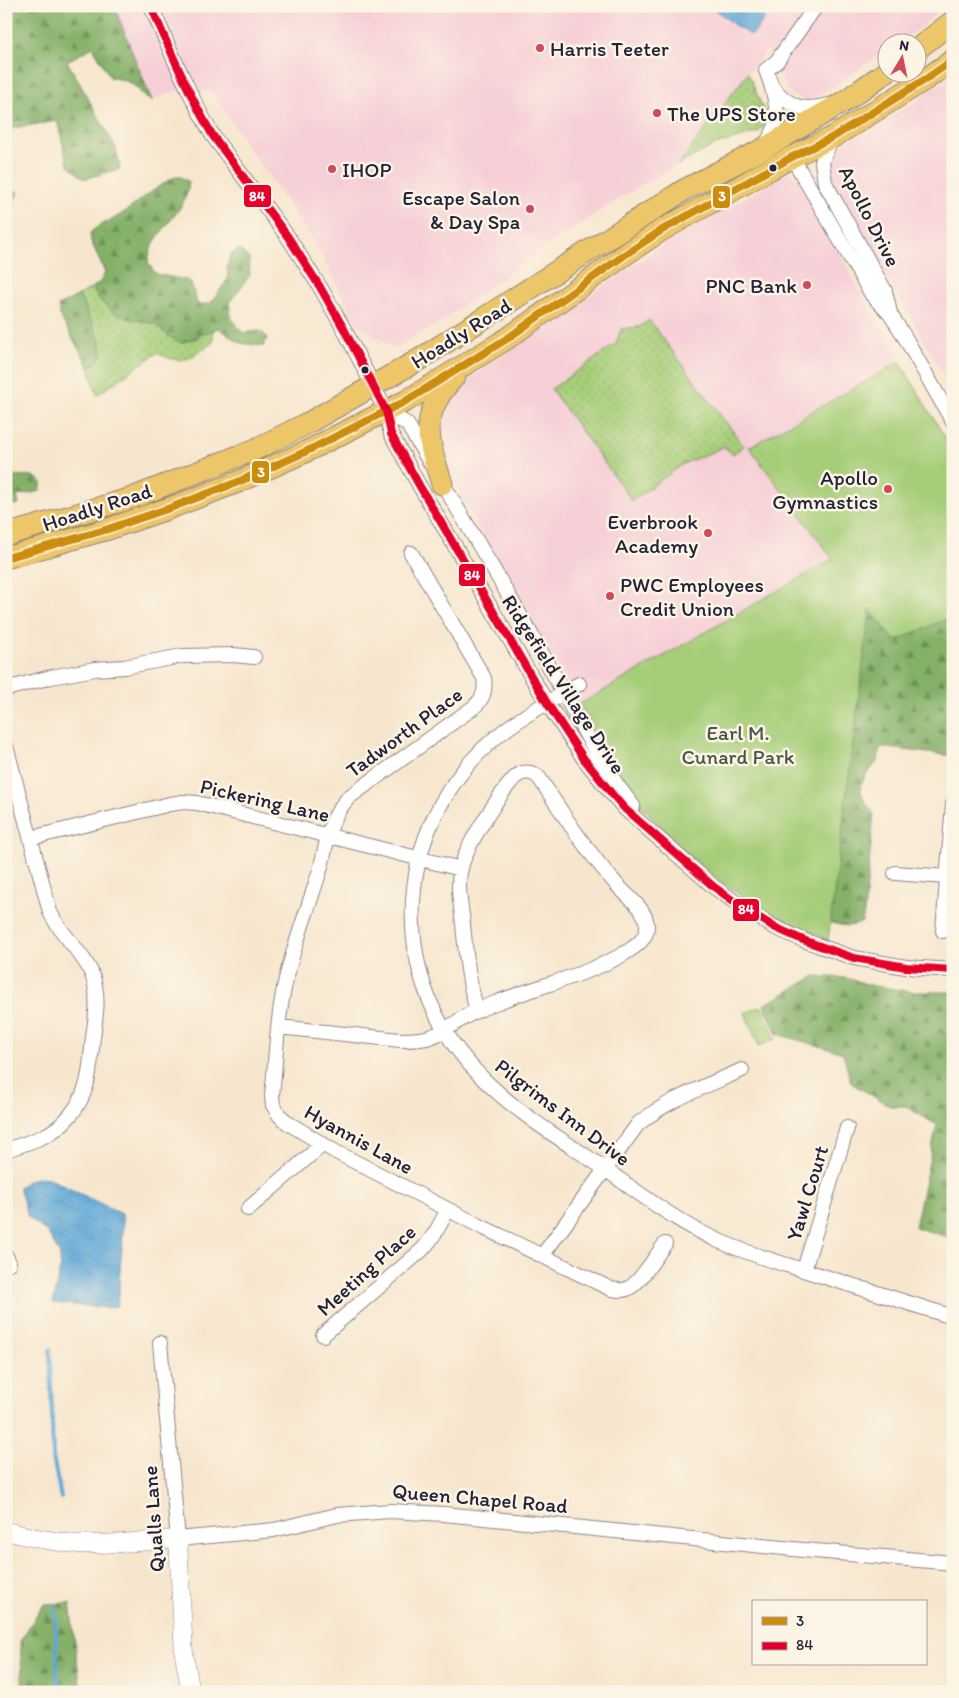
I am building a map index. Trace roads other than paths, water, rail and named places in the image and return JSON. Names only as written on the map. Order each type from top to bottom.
[{"type":"main road","points":[[926,42],[953,21]]},
{"type":"main road","name":"Hoadly Road","points":[[6,558],[105,530],[238,482],[305,452],[386,411],[508,338],[662,230],[792,157],[833,137],[953,60]]},
{"type":"main road","name":"Hoadly Road","points":[[6,535],[132,498],[263,446],[308,423],[466,331],[684,190],[763,149],[845,101],[876,79]]},
{"type":"main road","points":[[792,157],[797,129]]},
{"type":"main road","points":[[386,411],[396,391],[401,386],[438,365],[520,312],[625,236],[646,214]]},
{"type":"main road","points":[[442,484],[430,444],[428,428],[430,418],[437,399],[469,362]]},
{"type":"street","name":"Ridgefield Village Drive","points":[[151,6],[202,118],[221,147],[301,255],[344,329],[372,387],[386,411],[390,434],[547,703],[584,759],[608,790],[622,806],[714,887],[760,918],[789,934],[836,953],[869,961],[919,969],[953,970]]},
{"type":"street","points":[[763,149],[776,124],[772,86],[766,70],[777,61],[816,6]]},
{"type":"street","points":[[772,86],[785,101],[800,108],[818,108],[845,101]]},
{"type":"street","name":"Apollo Drive","points":[[833,137],[822,162],[825,183],[885,291],[890,314]]},
{"type":"street","name":"Apollo Drive","points":[[792,157],[872,296],[890,314],[953,422]]},
{"type":"street","name":"Ridgefield Village Drive","points":[[386,411],[406,424],[514,603],[613,779],[655,835]]},
{"type":"street","name":"Tadworth Place","points":[[328,836],[339,807],[348,797],[474,706],[484,694],[484,678],[411,553]]},
{"type":"street","points":[[6,689],[51,677],[95,669],[124,667],[182,656],[234,655],[254,657]]},
{"type":"street","name":"Pilgrims Inn Drive","points":[[578,684],[508,728],[472,760],[441,803],[430,826],[419,858],[414,882],[413,907],[416,949],[424,989],[444,1031],[477,1073],[522,1113],[662,1209],[697,1230],[755,1255],[953,1317]]},
{"type":"street","points":[[6,746],[50,912],[89,968],[95,983],[97,1005],[86,1087],[78,1106],[60,1126],[43,1137],[6,1150]]},
{"type":"street","points":[[279,1027],[400,1040],[430,1037],[444,1031],[477,1010],[602,965],[642,941],[647,924],[641,910],[616,884],[578,836],[540,778],[529,772],[521,773],[515,777],[498,801],[474,838],[461,869],[459,886],[468,972],[477,1010]]},
{"type":"street","name":"Pickering Lane","points":[[31,838],[183,802],[213,806],[461,869]]},
{"type":"street","points":[[943,931],[953,804]]},
{"type":"street","name":"Hyannis Lane","points":[[328,836],[286,979],[272,1096],[273,1105],[279,1115],[288,1123],[323,1144],[446,1208],[611,1289],[620,1290],[635,1284],[665,1244]]},
{"type":"street","points":[[894,873],[947,877]]},
{"type":"street","points":[[542,1256],[638,1124],[652,1112],[667,1103],[742,1070]]},
{"type":"street","name":"Yawl Court","points":[[804,1270],[847,1128]]},
{"type":"street","points":[[248,1209],[323,1144]]},
{"type":"street","name":"Meeting Place","points":[[323,1335],[422,1250],[437,1231],[446,1208]]},
{"type":"street","name":"Qualls Lane","points":[[160,1343],[178,1539],[184,1655],[192,1692]]},
{"type":"street","name":"Queen Chapel Road","points":[[6,1531],[52,1541],[77,1544],[116,1544],[274,1530],[337,1515],[390,1511],[444,1514],[953,1563]]},
{"type":"water","points":[[711,6],[753,6],[765,18],[751,35],[737,27]]},
{"type":"water","points":[[40,1177],[48,1178],[122,1214],[123,1235],[117,1306],[109,1308],[53,1303],[60,1269],[60,1255],[48,1233],[28,1217],[19,1187],[29,1180]]},
{"type":"waterway","points":[[50,1350],[53,1457],[61,1498]]},
{"type":"waterway","points":[[55,1607],[58,1692]]},
{"type":"place","name":"Harris Teeter","points":[[540,48]]},
{"type":"place","name":"The UPS Store","points":[[657,113]]},
{"type":"place","name":"IHOP","points":[[332,169]]},
{"type":"place","name":"Escape Salon & Day Spa","points":[[530,209]]},
{"type":"place","name":"PNC Bank","points":[[807,285]]},
{"type":"place","name":"Apollo Gymnastics","points":[[888,489]]},
{"type":"place","name":"Everbrook Academy","points":[[708,533]]},
{"type":"place","name":"PWC Employees Credit Union","points":[[610,596]]},
{"type":"park label","name":"Earl M. Cunard Park","points":[[738,744]]}]
